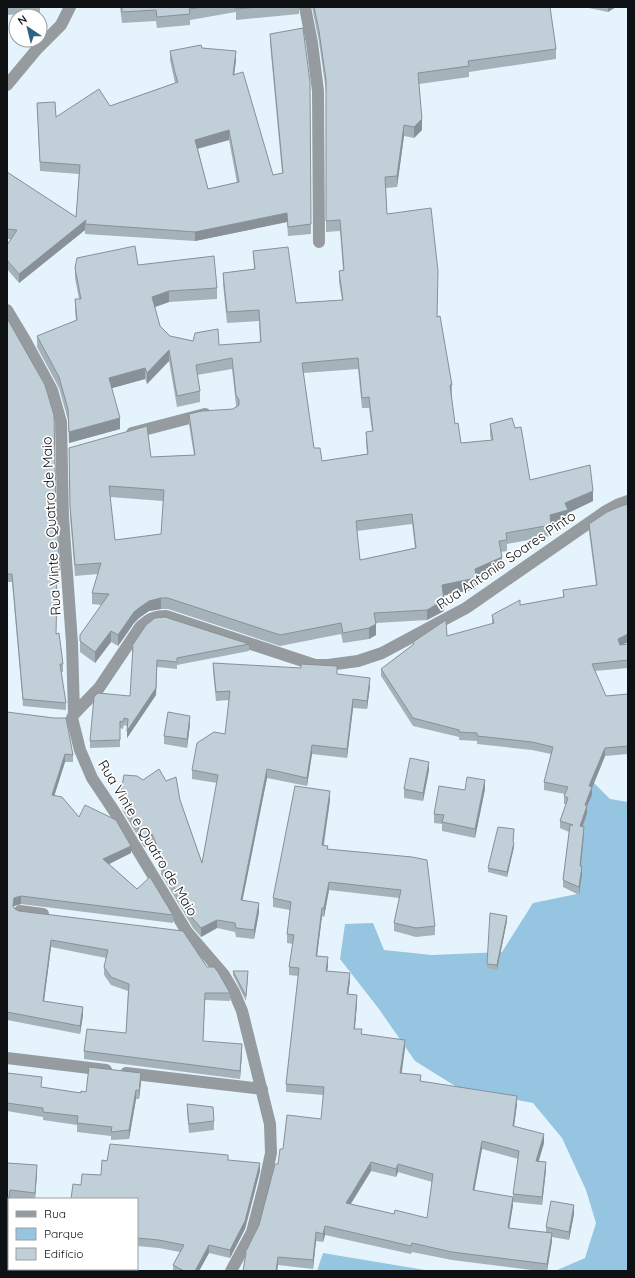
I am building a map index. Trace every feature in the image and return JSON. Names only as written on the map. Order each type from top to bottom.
[{"type":"street","points":[[7,84],[37,49],[61,25],[70,7]]},
{"type":"street","points":[[305,7],[312,43],[318,91],[318,242]]},
{"type":"street","name":"Rua Vinte e Quatro de Maio","points":[[7,310],[52,390],[62,422],[63,517],[72,643],[69,717],[80,750],[92,778],[114,811],[187,932],[224,975],[234,992],[242,1011],[262,1089],[270,1124],[271,1153],[252,1232],[232,1271]]},
{"type":"street","points":[[121,436],[201,414],[216,413]]},
{"type":"street","points":[[62,453],[76,448]]},
{"type":"street","name":"Rua Antonio Soares Pinto","points":[[69,717],[99,688],[140,627],[148,619],[157,616],[166,616],[315,665],[328,665],[358,661],[382,653],[466,608],[606,511],[628,501]]},
{"type":"street","points":[[20,911],[52,915]]},
{"type":"street","points":[[171,930],[187,932]]},
{"type":"street","points":[[7,1058],[262,1089]]},
{"type":"green space","points":[[590,779],[610,799],[628,802],[628,1271],[555,1271],[585,1258],[596,1223],[586,1190],[562,1138],[533,1103],[460,1089],[415,1061],[379,1009],[340,959],[345,924],[373,923],[384,950],[432,955],[502,952],[533,903],[577,894],[580,820]]},
{"type":"green space","points":[[7,1248],[8,1270],[111,1270],[111,1271],[7,1271]]},
{"type":"green space","points":[[323,1253],[431,1271],[317,1271]]},
{"type":"building","points":[[122,7],[203,7],[189,9],[190,14],[157,17],[156,10],[122,12]]},
{"type":"building","points":[[237,7],[259,7],[236,9]]},
{"type":"building","points":[[314,7],[550,7],[556,49],[468,61],[469,66],[418,73],[422,119],[414,127],[404,125],[397,176],[385,177],[387,214],[431,208],[438,271],[437,317],[440,316],[452,385],[450,385],[455,424],[458,423],[461,443],[493,440],[490,424],[512,418],[515,428],[521,427],[530,480],[590,465],[593,491],[565,503],[568,510],[550,515],[551,525],[506,533],[507,540],[499,541],[502,557],[475,569],[476,578],[442,585],[444,600],[427,610],[374,613],[376,624],[369,628],[343,633],[341,623],[280,635],[168,598],[161,598],[149,601],[134,612],[118,635],[111,631],[95,652],[80,641],[80,635],[109,594],[92,593],[101,563],[75,565],[70,506],[69,448],[147,426],[151,457],[195,455],[189,414],[202,411],[233,409],[239,405],[239,400],[236,395],[232,358],[196,365],[200,391],[177,396],[169,350],[147,373],[145,368],[109,378],[120,418],[69,432],[68,409],[59,377],[37,336],[77,320],[75,299],[81,299],[75,268],[77,258],[135,246],[138,265],[214,256],[217,288],[169,291],[152,297],[160,326],[170,336],[193,341],[195,333],[218,329],[219,345],[261,342],[259,310],[227,312],[223,273],[255,269],[253,251],[288,247],[296,303],[343,300],[339,271],[344,270],[340,220],[326,221],[326,80]],"holes":[[[358,358],[362,398],[369,397],[373,431],[366,432],[368,454],[322,461],[320,448],[314,448],[302,363]],[[109,486],[164,490],[161,534],[115,540]],[[412,514],[416,548],[360,560],[356,521]]]},
{"type":"building","points":[[303,28],[310,82],[311,224],[288,227],[287,213],[195,232],[85,224],[86,220],[19,274],[7,260],[7,245],[17,230],[7,229],[7,172],[76,217],[80,165],[40,162],[37,103],[55,102],[56,117],[99,89],[110,106],[178,82],[170,51],[201,45],[202,48],[236,51],[233,75],[243,72],[273,175],[283,173],[270,34]],"holes":[[[229,130],[239,182],[208,189],[195,140]]]},
{"type":"building","points":[[7,318],[45,385],[54,415],[56,509],[60,569],[55,570],[57,591],[56,634],[59,633],[63,664],[60,664],[66,703],[23,699],[12,574],[7,574]]},
{"type":"building","points":[[628,504],[628,634],[618,639],[620,645],[628,644],[628,660],[592,664],[606,696],[628,694],[628,746],[605,748],[589,786],[592,787],[585,805],[587,806],[580,826],[584,827],[580,866],[582,866],[579,887],[563,880],[570,825],[573,825],[560,821],[568,798],[564,796],[568,787],[544,782],[553,747],[532,742],[477,736],[477,733],[459,732],[459,730],[413,718],[381,669],[414,644],[413,642],[446,620],[447,636],[494,623],[492,615],[520,600],[520,605],[564,597],[563,590],[597,585],[589,524],[607,512]]},
{"type":"building","points":[[165,617],[249,644],[177,658],[177,662],[157,660],[156,688],[127,731],[128,719],[124,718],[123,722],[120,721],[120,740],[90,741],[94,697],[98,693],[130,696],[132,646],[146,625],[155,618]]},
{"type":"building","points":[[213,663],[301,668],[301,664],[337,666],[337,674],[370,678],[367,701],[353,699],[347,749],[312,745],[307,778],[267,769],[241,900],[259,903],[254,930],[236,928],[235,923],[217,920],[201,928],[193,919],[161,865],[164,862],[152,834],[144,838],[123,803],[121,791],[124,775],[137,776],[143,780],[159,769],[166,781],[176,777],[180,800],[202,863],[218,775],[192,770],[197,743],[214,732],[225,734],[230,691],[216,692]]},
{"type":"building","points":[[7,712],[54,718],[66,718],[73,755],[65,754],[52,795],[62,797],[79,817],[85,805],[116,820],[131,846],[103,859],[137,889],[150,877],[173,915],[21,896],[14,898],[13,906],[19,911],[183,931],[207,967],[214,967],[218,972],[230,993],[205,993],[203,1041],[242,1044],[240,1071],[84,1051],[87,1029],[126,1033],[129,984],[111,977],[104,967],[108,950],[51,940],[43,1001],[83,1007],[80,1026],[7,1012]]},
{"type":"building","points":[[168,712],[190,716],[187,739],[164,736]]},
{"type":"building","points":[[410,758],[429,762],[423,793],[404,789]]},
{"type":"building","points":[[467,777],[485,780],[475,829],[442,822],[444,815],[434,814],[439,786],[465,790]]},
{"type":"building","points":[[295,786],[330,791],[322,845],[328,846],[327,849],[412,857],[427,860],[435,926],[416,928],[394,923],[401,890],[329,882],[324,908],[322,908],[316,956],[328,957],[326,971],[350,973],[347,994],[357,995],[354,1029],[362,1029],[361,1034],[405,1040],[400,1073],[421,1075],[420,1081],[517,1096],[513,1126],[544,1134],[536,1161],[546,1162],[542,1197],[513,1194],[519,1151],[482,1141],[473,1190],[513,1197],[508,1228],[552,1233],[547,1264],[452,1252],[412,1243],[411,1246],[325,1226],[323,1234],[316,1232],[313,1260],[278,1257],[276,1271],[243,1271],[245,1253],[259,1225],[275,1164],[278,1164],[280,1149],[283,1149],[287,1115],[321,1119],[324,1087],[286,1084],[299,968],[289,967],[294,935],[287,934],[291,902],[273,898]],"holes":[[[371,1162],[396,1169],[398,1164],[433,1174],[427,1218],[395,1210],[394,1214],[346,1203]]]},
{"type":"building","points":[[498,827],[514,829],[514,843],[507,872],[488,868]]},
{"type":"building","points":[[490,913],[507,916],[497,965],[487,964]]},
{"type":"building","points":[[233,971],[248,971],[246,996]]},
{"type":"building","points":[[89,1067],[141,1073],[139,1091],[136,1090],[129,1130],[111,1132],[112,1127],[77,1123],[78,1116],[43,1112],[43,1108],[7,1103],[7,1073],[42,1077],[41,1087],[81,1093],[81,1091],[86,1092]]},
{"type":"building","points":[[187,1104],[213,1107],[214,1121],[189,1124]]},
{"type":"building","points":[[110,1144],[228,1155],[228,1160],[260,1163],[245,1221],[230,1250],[209,1245],[195,1271],[184,1271],[173,1265],[184,1245],[159,1240],[138,1238],[138,1198],[71,1198],[73,1184],[81,1185],[82,1174],[101,1175],[102,1160],[107,1161]]},
{"type":"building","points":[[7,1163],[37,1165],[35,1193],[10,1190],[7,1212]]},
{"type":"building","points":[[551,1201],[574,1205],[569,1232],[546,1227]]}]
